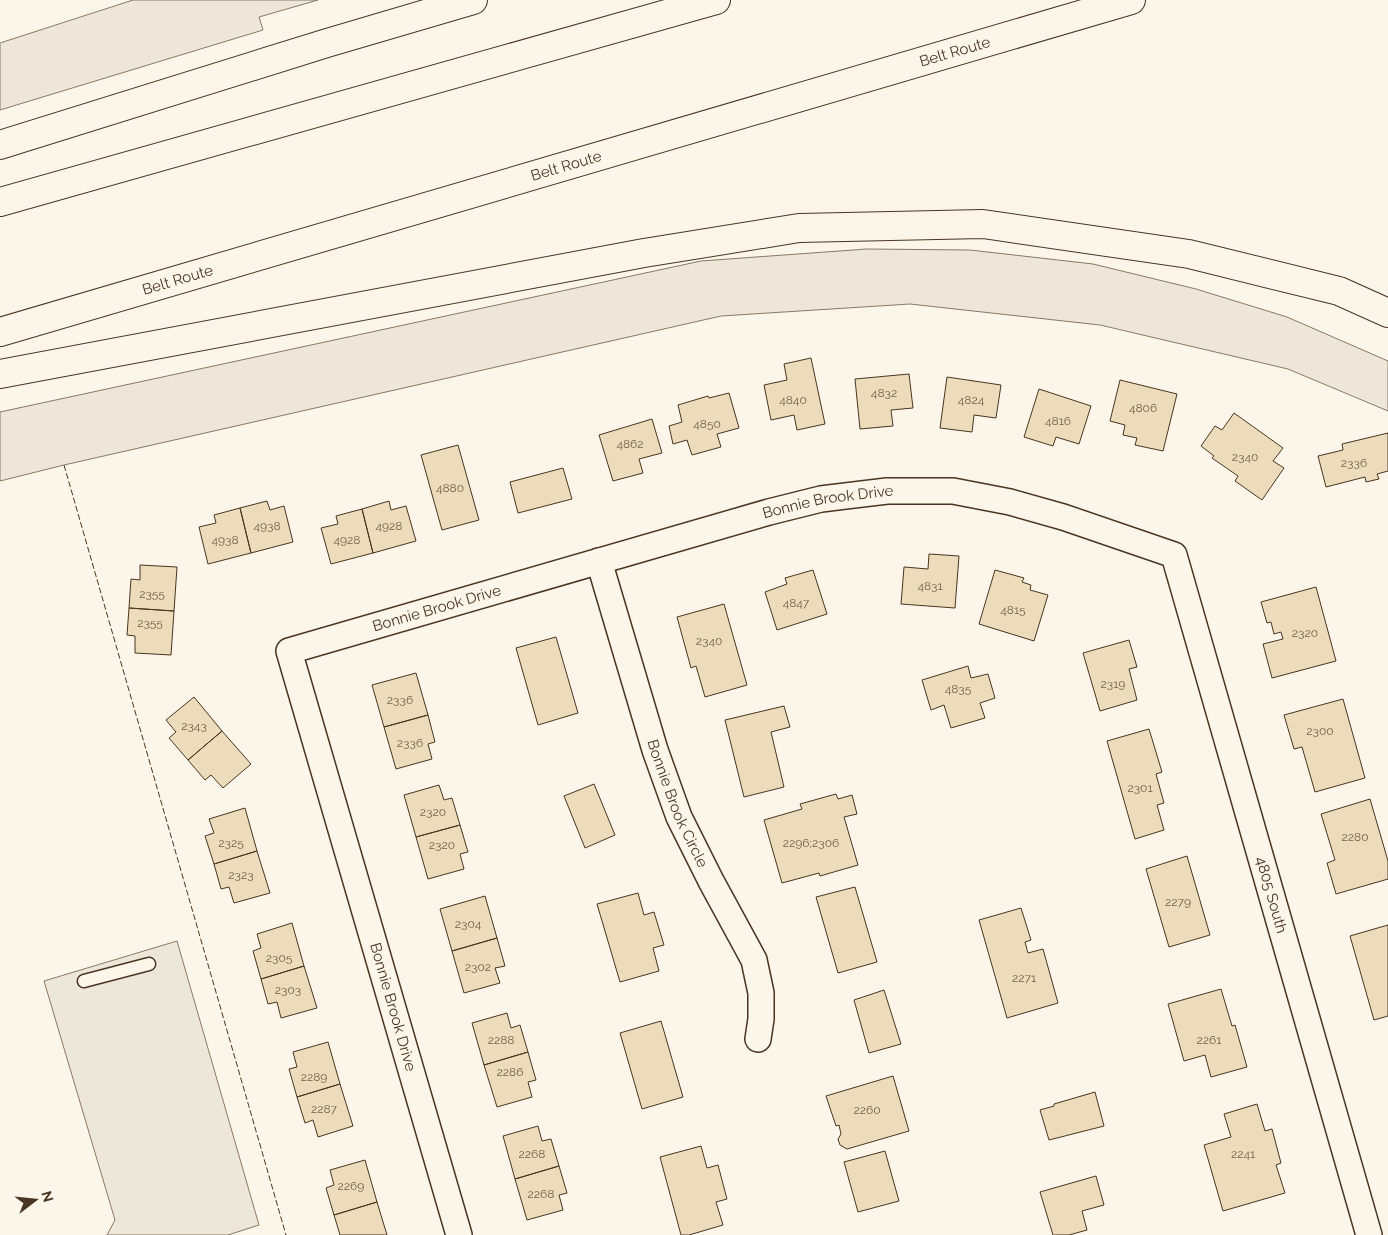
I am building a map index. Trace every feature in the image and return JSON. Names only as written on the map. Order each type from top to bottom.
[{"type":"highway","points":[[0,145],[327,43],[473,0]]},
{"type":"highway","points":[[0,202],[716,0]]},
{"type":"highway","name":"Belt Route","points":[[0,332],[1131,0]]},
{"type":"highway","points":[[0,374],[644,253],[799,228],[993,225],[1189,254],[1339,290],[1388,313]]},
{"type":"street","name":"Bonnie Brook Drive","points":[[459,1235],[289,651],[769,512],[821,499],[887,491],[953,491],[1010,502],[1063,517],[1174,555]]},
{"type":"street","name":"4805 South","points":[[1174,555],[1369,1235]]},
{"type":"street","name":"Bonnie Brook Circle","points":[[599,561],[656,750],[679,817],[754,960],[761,993],[761,1019],[758,1038]]},
{"type":"lane","points":[[84,982],[149,964]]},
{"type":"shaded area","points":[[133,0],[318,0],[259,17],[263,30],[0,110],[0,43]]},
{"type":"shaded area","points":[[867,249],[970,250],[1093,264],[1196,289],[1287,317],[1388,361],[1388,411],[1288,369],[1100,325],[910,304],[721,316],[0,481],[0,412],[701,261]]},
{"type":"shaded area","points":[[177,941],[259,1225],[228,1235],[107,1235],[115,1220],[44,981]]},
{"type":"building","points":[[811,358],[825,424],[797,430],[794,415],[771,420],[764,385],[787,380],[784,364]]},
{"type":"building","points":[[909,374],[913,408],[891,410],[893,426],[860,429],[855,379]]},
{"type":"building","points":[[947,377],[1001,385],[996,418],[974,415],[972,432],[940,428]]},
{"type":"building","points":[[1120,380],[1177,394],[1163,451],[1135,445],[1137,438],[1123,435],[1125,425],[1110,421]]},
{"type":"building","points":[[1039,389],[1091,406],[1079,444],[1056,437],[1053,446],[1024,437]]},
{"type":"building","points":[[729,393],[739,428],[717,434],[721,447],[692,455],[687,440],[673,444],[669,426],[682,422],[678,405],[708,396],[709,398]]},
{"type":"building","points":[[1234,413],[1283,448],[1273,461],[1284,468],[1262,500],[1235,481],[1238,476],[1212,458],[1214,456],[1201,446],[1215,426],[1222,430]]},
{"type":"building","points":[[652,419],[662,453],[639,459],[643,473],[613,481],[599,435]]},
{"type":"building","points":[[1388,433],[1388,471],[1377,474],[1379,479],[1366,482],[1365,477],[1326,487],[1318,456],[1343,450],[1342,444]]},
{"type":"building","points":[[458,445],[479,520],[442,530],[421,455]]},
{"type":"building","points":[[563,468],[572,499],[518,513],[510,482]]},
{"type":"building","points":[[267,501],[270,510],[284,506],[293,542],[251,553],[240,508]]},
{"type":"building","points":[[389,501],[391,510],[406,506],[416,541],[373,553],[362,509]]},
{"type":"building","points":[[240,508],[251,553],[208,564],[199,527],[216,523],[214,515]]},
{"type":"building","points":[[362,509],[373,553],[331,564],[321,528],[338,524],[336,516]]},
{"type":"building","points":[[929,554],[959,556],[955,608],[901,604],[904,567],[928,569]]},
{"type":"building","points":[[140,565],[177,567],[174,611],[129,608],[131,579],[140,580]]},
{"type":"building","points":[[813,570],[827,614],[777,630],[765,592],[787,584],[785,578]]},
{"type":"building","points":[[995,570],[1024,578],[1022,582],[1031,585],[1030,590],[1048,595],[1034,641],[979,624]]},
{"type":"building","points":[[1316,587],[1336,661],[1272,678],[1263,644],[1283,639],[1281,632],[1274,634],[1271,622],[1267,623],[1261,602]]},
{"type":"building","points":[[724,604],[747,685],[705,697],[696,666],[691,668],[677,617]]},
{"type":"building","points":[[129,608],[174,611],[171,655],[135,653],[135,636],[127,635]]},
{"type":"building","points":[[556,637],[578,713],[538,725],[516,648]]},
{"type":"building","points":[[1129,640],[1137,667],[1129,669],[1137,700],[1100,711],[1083,653]]},
{"type":"building","points":[[968,666],[971,678],[988,674],[995,698],[980,703],[985,718],[951,728],[944,705],[931,710],[922,680]]},
{"type":"building","points":[[416,673],[428,715],[384,727],[372,685]]},
{"type":"building","points":[[194,697],[222,731],[188,760],[169,738],[176,732],[166,720]]},
{"type":"building","points":[[1343,699],[1365,778],[1315,792],[1302,747],[1294,749],[1284,715]]},
{"type":"building","points":[[784,706],[790,727],[771,732],[784,787],[744,797],[725,720]]},
{"type":"building","points":[[428,715],[435,742],[428,744],[432,759],[396,769],[384,727]]},
{"type":"building","points":[[1149,729],[1162,772],[1156,774],[1164,803],[1157,805],[1164,830],[1135,839],[1107,741]]},
{"type":"building","points":[[222,731],[251,764],[223,788],[211,775],[205,780],[188,760]]},
{"type":"building","points":[[594,784],[615,835],[585,848],[564,796]]},
{"type":"building","points":[[439,785],[444,800],[452,798],[460,825],[416,837],[404,795]]},
{"type":"building","points":[[836,794],[838,799],[852,795],[857,814],[844,817],[858,865],[820,876],[819,873],[782,883],[764,820],[802,809],[800,804]]},
{"type":"building","points":[[1370,799],[1388,861],[1388,879],[1336,894],[1327,863],[1335,860],[1321,814]]},
{"type":"building","points":[[245,808],[257,851],[214,864],[205,836],[214,833],[209,819]]},
{"type":"building","points":[[460,825],[468,852],[460,854],[464,869],[428,879],[416,837]]},
{"type":"building","points":[[257,851],[270,893],[234,903],[229,887],[221,889],[214,864]]},
{"type":"building","points":[[1187,856],[1210,935],[1169,947],[1146,869]]},
{"type":"building","points":[[855,887],[877,962],[838,973],[816,897]]},
{"type":"building","points":[[638,893],[644,915],[654,912],[664,945],[653,948],[659,971],[620,982],[597,904]]},
{"type":"building","points":[[485,896],[497,938],[452,951],[440,909]]},
{"type":"building","points":[[1021,908],[1031,940],[1025,942],[1028,953],[1043,949],[1058,1003],[1007,1018],[979,920]]},
{"type":"building","points":[[292,923],[304,966],[261,979],[253,951],[261,948],[257,934]]},
{"type":"building","points":[[1388,925],[1388,1016],[1374,1020],[1350,936]]},
{"type":"building","points":[[497,938],[505,966],[495,968],[500,983],[464,993],[452,951]]},
{"type":"building","points":[[304,966],[317,1008],[281,1018],[277,1002],[268,1004],[261,979]]},
{"type":"building","points":[[1221,989],[1232,1026],[1235,1025],[1247,1067],[1211,1077],[1205,1055],[1184,1061],[1168,1004]]},
{"type":"building","points":[[884,990],[901,1044],[869,1053],[854,1000]]},
{"type":"building","points":[[507,1013],[511,1028],[520,1025],[528,1052],[484,1065],[472,1023]]},
{"type":"building","points":[[661,1021],[683,1097],[642,1109],[620,1033]]},
{"type":"building","points":[[328,1042],[340,1084],[297,1097],[289,1069],[297,1067],[293,1052]]},
{"type":"building","points":[[528,1052],[536,1080],[528,1082],[532,1097],[497,1107],[484,1065]]},
{"type":"building","points":[[893,1076],[909,1131],[847,1149],[840,1145],[838,1139],[841,1134],[839,1125],[836,1126],[826,1096]]},
{"type":"building","points":[[340,1084],[353,1126],[318,1137],[313,1120],[305,1123],[297,1097]]},
{"type":"building","points":[[1095,1092],[1104,1126],[1049,1140],[1040,1110]]},
{"type":"building","points":[[1257,1104],[1265,1131],[1272,1129],[1281,1163],[1276,1165],[1285,1193],[1223,1211],[1204,1145],[1231,1137],[1224,1114]]},
{"type":"building","points":[[538,1126],[542,1141],[551,1139],[559,1166],[515,1179],[503,1136]]},
{"type":"building","points":[[701,1146],[707,1168],[718,1165],[727,1199],[716,1202],[723,1225],[689,1235],[681,1235],[660,1157]]},
{"type":"building","points":[[885,1151],[899,1201],[858,1212],[844,1162]]},
{"type":"building","points":[[365,1160],[377,1202],[334,1215],[326,1188],[334,1185],[330,1170]]},
{"type":"building","points":[[559,1166],[567,1193],[559,1195],[563,1210],[527,1220],[515,1179]]},
{"type":"building","points":[[1096,1176],[1104,1205],[1082,1211],[1087,1230],[1069,1235],[1053,1235],[1040,1192]]},
{"type":"building","points":[[377,1202],[387,1235],[340,1235],[334,1215]]},
{"type":"fence","points":[[64,465],[286,1235]]}]
